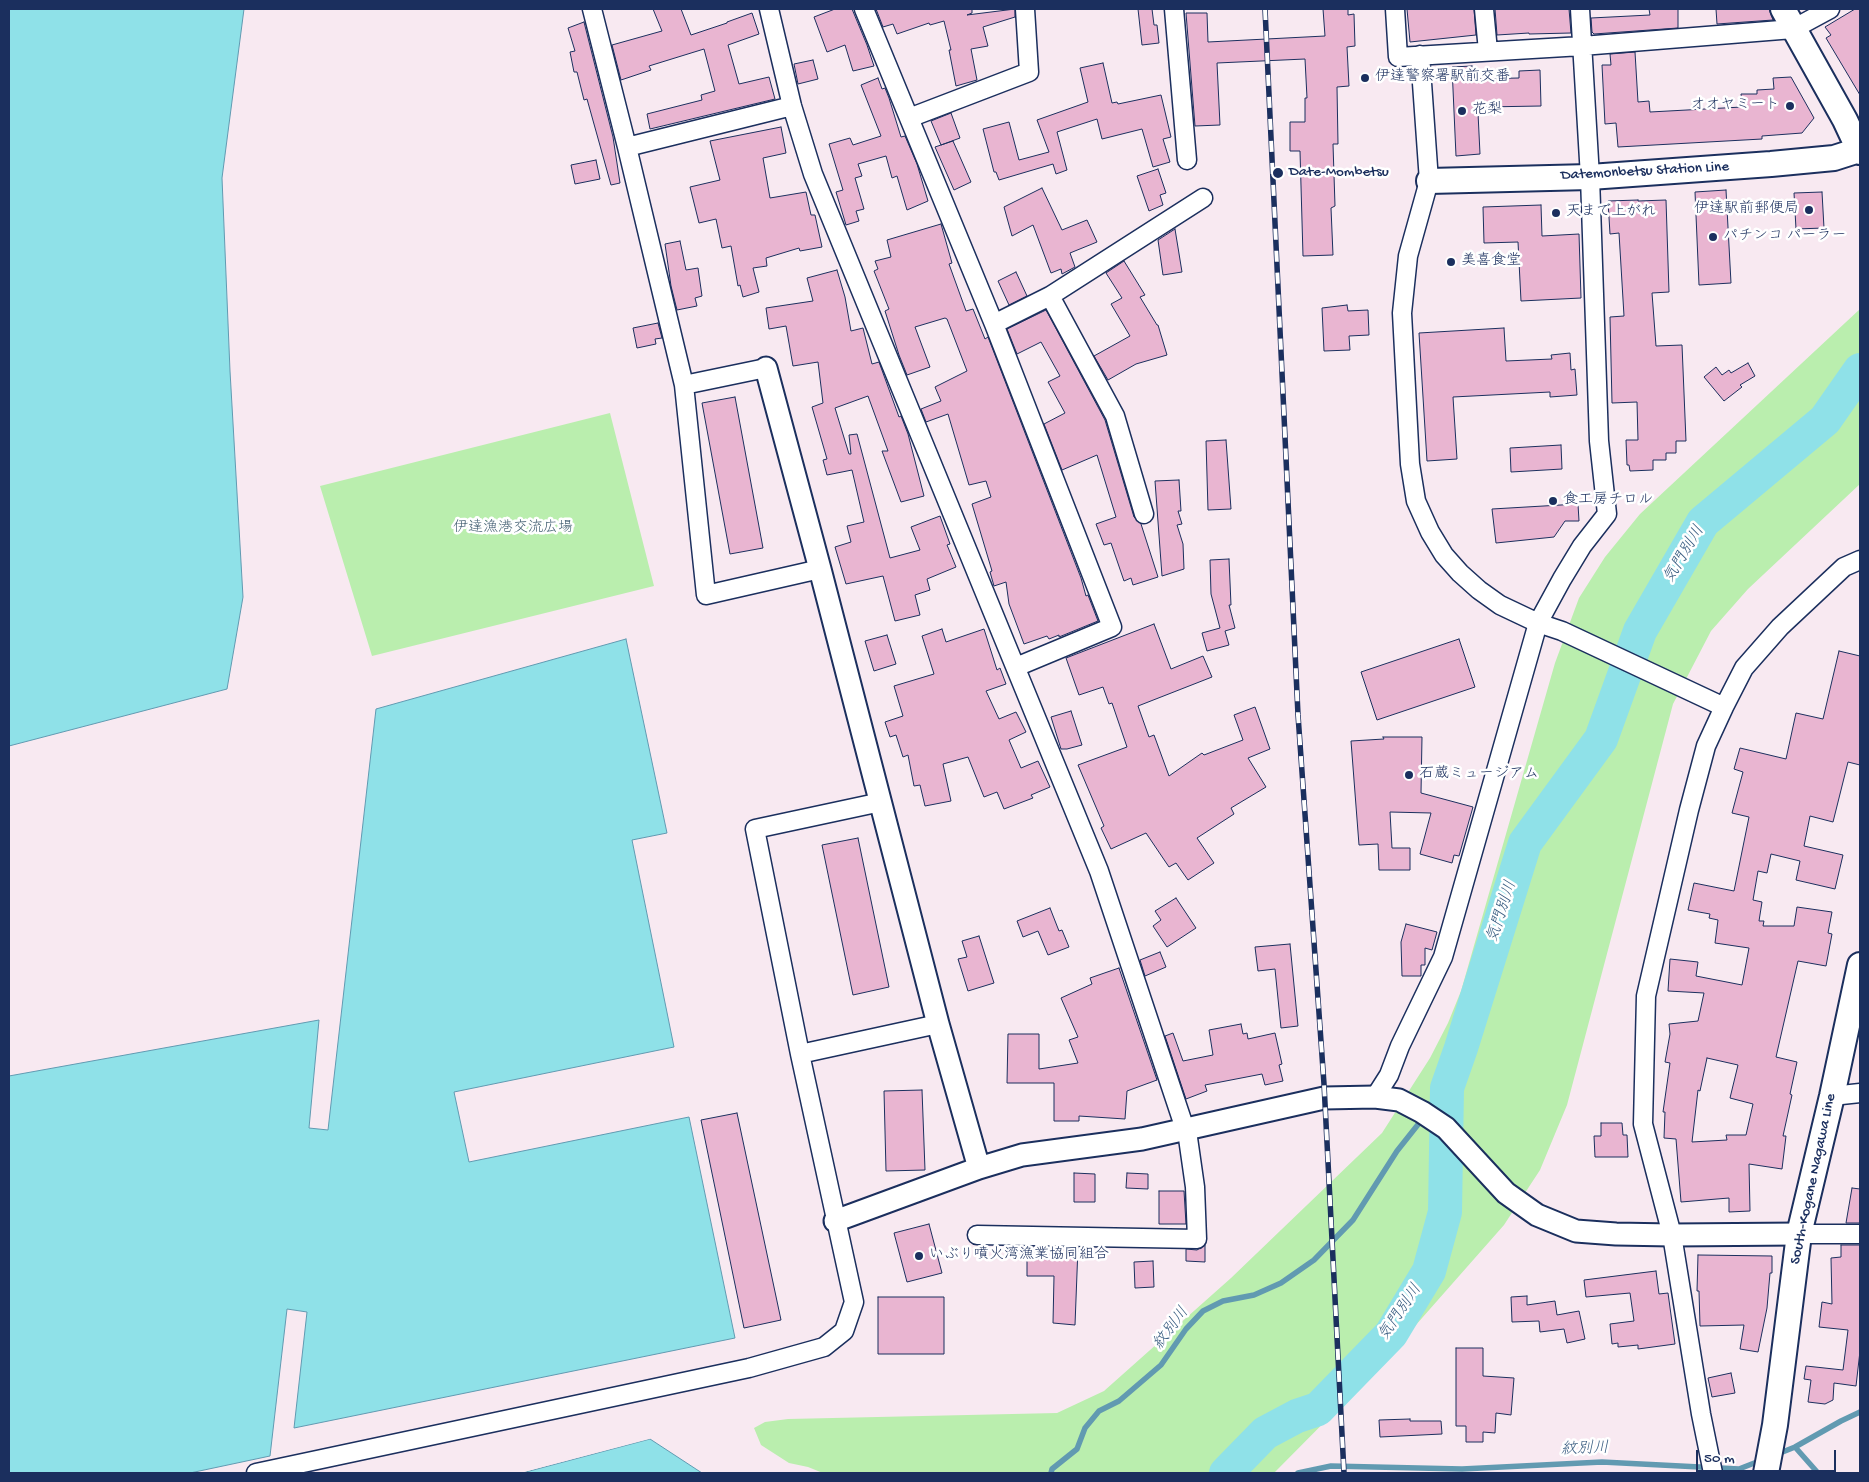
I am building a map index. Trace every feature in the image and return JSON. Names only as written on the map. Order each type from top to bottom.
[{"type":"main road","points":[[1788,19],[1860,150]]},
{"type":"main road","name":"Datemonbetsu Station Line","points":[[1429,181],[1590,177],[1771,164],[1834,158],[1860,150]]},
{"type":"main road","name":"South-Kogane Nagawa Line","points":[[1766,1473],[1775,1425],[1799,1234],[1832,1096],[1860,965]]},
{"type":"street","points":[[592,9],[684,385],[706,595],[820,569]]},
{"type":"street","points":[[770,9],[792,106],[813,174],[1099,871],[1185,1129],[1195,1187],[1197,1239],[977,1235]]},
{"type":"street","points":[[864,9],[994,324],[1112,627],[1016,667]]},
{"type":"street","points":[[908,118],[1030,72],[1026,9]]},
{"type":"street","points":[[1174,9],[1187,160]]},
{"type":"street","points":[[1396,9],[1398,57],[1582,46],[1788,19],[1830,9]]},
{"type":"street","points":[[1484,9],[1488,51]]},
{"type":"street","points":[[1375,1096],[1389,1075],[1400,1046],[1443,957],[1538,623],[1582,546],[1607,514],[1599,441],[1590,177],[1580,9]]},
{"type":"street","points":[[1420,55],[1429,181],[1408,256],[1402,313],[1410,464],[1416,501],[1430,532],[1439,548],[1460,573],[1500,605],[1538,623],[1562,631],[1724,707]]},
{"type":"street","points":[[627,147],[792,106]]},
{"type":"street","points":[[994,324],[1050,296],[1203,198]]},
{"type":"street","points":[[1050,296],[1115,416],[1144,514]]},
{"type":"street","points":[[684,385],[766,368],[938,1024],[979,1168]]},
{"type":"street","points":[[1713,1473],[1706,1444],[1672,1235],[1642,1124],[1646,996],[1689,810],[1704,754],[1724,707],[1744,668],[1780,627],[1844,567],[1860,560]]},
{"type":"street","points":[[256,1473],[749,1368],[824,1347],[844,1331],[854,1302],[800,1054],[755,829],[881,802]]},
{"type":"street","points":[[800,1054],[938,1024]]},
{"type":"street","points":[[1832,1096],[1860,1093]]},
{"type":"street","points":[[835,1221],[979,1168],[1022,1155],[1142,1139],[1324,1098],[1375,1096],[1399,1100],[1446,1128],[1506,1193],[1537,1216],[1576,1231],[1672,1235],[1860,1234]]},
{"type":"green space","points":[[1860,309],[1860,484],[1748,589],[1711,631],[1673,704],[1567,1105],[1540,1170],[1504,1225],[1378,1368],[1274,1473],[823,1473],[808,1467],[789,1463],[761,1445],[754,1428],[765,1422],[788,1419],[1057,1413],[1104,1391],[1231,1278],[1382,1133],[1430,1058],[1448,1023],[1461,991],[1555,663],[1579,598],[1605,557],[1640,514]]},
{"type":"green space","name":"伊達漁港交流広場","points":[[610,413],[654,586],[372,656],[320,486]]},
{"type":"water","points":[[9,9],[244,9],[222,178],[230,371],[243,597],[227,689],[9,746]]},
{"type":"water","points":[[626,639],[667,833],[632,840],[674,1047],[454,1092],[469,1162],[689,1117],[735,1338],[294,1428],[307,1312],[287,1309],[270,1456],[190,1473],[9,1473],[9,1076],[319,1020],[309,1128],[328,1130],[376,709]]},
{"type":"water","points":[[650,1439],[702,1473],[522,1473]]},
{"type":"pier","points":[[649,1436],[653,1438],[520,1473],[521,1471]]},
{"type":"building","points":[[653,9],[681,9],[691,35],[752,13],[759,34],[728,45],[739,84],[769,77],[775,99],[650,129],[647,114],[702,100],[701,95],[715,91],[704,49],[649,66],[651,70],[621,80],[612,45],[662,31]]},
{"type":"building","points":[[835,9],[852,9],[874,66],[853,71],[845,45],[827,52],[814,17]]},
{"type":"building","points":[[876,9],[972,9],[972,13],[967,15],[1015,9],[1015,17],[983,27],[988,46],[971,49],[977,80],[956,86],[949,50],[951,50],[944,21],[930,25],[929,23],[897,34],[893,24],[883,27]]},
{"type":"building","points":[[1138,9],[1152,9],[1154,25],[1157,25],[1159,43],[1142,45]]},
{"type":"building","points":[[1323,9],[1348,9],[1348,15],[1354,14],[1355,46],[1347,47],[1349,86],[1337,87],[1338,144],[1333,144],[1335,206],[1331,208],[1333,255],[1303,256],[1300,151],[1290,151],[1290,122],[1305,122],[1305,98],[1307,98],[1305,59],[1217,63],[1220,125],[1195,126],[1186,13],[1207,13],[1208,42],[1325,36]]},
{"type":"building","points":[[1407,9],[1474,9],[1476,35],[1410,42]]},
{"type":"building","points":[[1495,9],[1569,9],[1571,33],[1497,35]]},
{"type":"building","points":[[1649,9],[1678,9],[1678,28],[1594,34],[1592,32],[1591,18],[1650,15]]},
{"type":"building","points":[[1716,9],[1769,9],[1773,20],[1717,24]]},
{"type":"building","points":[[1855,9],[1860,9],[1860,95],[1826,38],[1831,35],[1825,27]]},
{"type":"building","points":[[584,22],[613,137],[620,183],[611,185],[587,99],[584,100],[577,72],[574,72],[570,52],[575,51],[568,28]]},
{"type":"building","points":[[1635,52],[1638,102],[1649,101],[1650,112],[1742,107],[1741,94],[1757,94],[1757,90],[1774,89],[1773,78],[1791,77],[1814,118],[1802,133],[1762,136],[1762,139],[1618,147],[1616,123],[1605,124],[1602,65],[1611,65],[1610,54]]},
{"type":"building","points":[[813,60],[818,79],[798,84],[794,64]]},
{"type":"building","points":[[1103,63],[1112,103],[1117,102],[1118,104],[1161,95],[1171,137],[1163,139],[1170,162],[1153,167],[1142,129],[1102,139],[1097,119],[1057,132],[1067,170],[1056,174],[1053,164],[999,180],[996,172],[994,172],[983,129],[1009,122],[1019,160],[1049,152],[1037,120],[1088,102],[1080,68]]},
{"type":"building","points":[[1472,66],[1473,79],[1519,78],[1519,71],[1540,70],[1541,106],[1483,107],[1484,112],[1478,113],[1480,154],[1456,156],[1452,67]]},
{"type":"building","points":[[878,78],[882,89],[885,88],[889,98],[901,137],[905,136],[917,164],[928,201],[907,210],[897,176],[892,178],[886,156],[858,164],[862,176],[855,178],[864,209],[856,211],[859,221],[846,225],[836,192],[843,190],[829,144],[850,138],[853,145],[881,136],[861,85]]},
{"type":"building","points":[[951,113],[960,138],[941,145],[931,121]]},
{"type":"building","points":[[781,127],[786,153],[763,158],[770,198],[806,192],[811,215],[815,215],[822,247],[800,251],[799,248],[766,258],[767,266],[753,268],[759,292],[743,297],[740,285],[738,286],[731,246],[722,248],[716,219],[699,223],[690,187],[720,180],[710,141]]},
{"type":"building","points":[[953,141],[971,182],[954,190],[935,147]]},
{"type":"building","points":[[596,160],[600,179],[575,184],[571,165]]},
{"type":"building","points":[[1158,169],[1166,193],[1160,195],[1163,205],[1149,211],[1137,176]]},
{"type":"building","points":[[1042,188],[1062,230],[1087,220],[1097,242],[1070,253],[1075,267],[1062,274],[1061,269],[1051,273],[1033,225],[1012,236],[1004,207]]},
{"type":"building","name":"パチンコ パーラー","points":[[1726,190],[1731,283],[1699,285],[1695,192]]},
{"type":"building","name":"伊達駅前郵便局","points":[[1822,192],[1824,228],[1796,229],[1794,193]]},
{"type":"building","points":[[1666,200],[1669,292],[1652,293],[1656,346],[1682,345],[1686,441],[1676,441],[1676,453],[1666,453],[1666,460],[1653,460],[1653,470],[1630,471],[1629,465],[1627,465],[1626,440],[1638,440],[1637,402],[1612,403],[1610,317],[1624,316],[1619,233],[1610,234],[1608,201]]},
{"type":"building","points":[[1541,205],[1542,236],[1579,234],[1581,298],[1521,301],[1518,242],[1484,243],[1483,207]]},
{"type":"building","points":[[941,224],[952,263],[949,264],[966,311],[973,309],[985,339],[988,337],[1081,578],[1086,596],[1088,595],[1098,621],[1059,637],[1059,635],[1049,639],[1047,636],[1024,644],[1009,604],[1006,582],[994,586],[990,572],[992,571],[972,504],[991,497],[986,481],[969,485],[948,414],[926,422],[921,409],[941,401],[935,387],[967,371],[947,319],[915,327],[930,367],[907,375],[885,311],[889,309],[874,271],[878,269],[875,261],[891,257],[887,240]]},
{"type":"building","points":[[1175,229],[1182,272],[1163,275],[1158,240]]},
{"type":"building","points":[[680,241],[686,270],[698,268],[702,296],[695,298],[697,306],[677,310],[671,286],[665,244]]},
{"type":"building","points":[[1124,261],[1145,295],[1140,297],[1158,325],[1167,355],[1136,364],[1108,380],[1094,356],[1130,336],[1111,304],[1122,298],[1106,273]]},
{"type":"building","points":[[837,270],[845,297],[851,331],[863,328],[872,364],[879,362],[899,417],[901,416],[908,434],[924,496],[901,502],[882,451],[888,451],[868,396],[835,408],[849,454],[851,454],[849,435],[857,434],[890,558],[920,550],[911,527],[940,516],[950,544],[947,545],[956,567],[927,579],[930,590],[915,595],[920,615],[895,621],[883,576],[846,584],[835,547],[851,542],[847,526],[864,522],[852,470],[827,475],[823,460],[827,459],[812,407],[823,403],[818,362],[793,366],[786,326],[769,329],[766,308],[813,301],[807,278]]},
{"type":"building","points":[[1016,272],[1027,296],[1009,305],[998,281]]},
{"type":"building","points":[[1347,305],[1348,311],[1368,310],[1369,335],[1349,336],[1350,350],[1324,351],[1322,308]]},
{"type":"building","points":[[1046,310],[1105,420],[1134,517],[1141,524],[1158,577],[1133,585],[1131,578],[1124,581],[1111,543],[1104,545],[1096,524],[1116,517],[1097,455],[1062,470],[1044,424],[1065,413],[1048,382],[1060,376],[1041,342],[1017,354],[1007,329]]},
{"type":"building","points":[[658,323],[662,338],[655,339],[656,344],[637,348],[633,328]]},
{"type":"building","points":[[1504,328],[1506,361],[1552,359],[1551,355],[1570,353],[1571,370],[1575,369],[1577,395],[1550,397],[1550,392],[1453,397],[1457,459],[1427,461],[1419,333]]},
{"type":"building","points":[[1748,363],[1755,376],[1740,385],[1742,387],[1724,401],[1704,377],[1716,367],[1722,375],[1729,370],[1731,373]]},
{"type":"building","points":[[735,397],[763,548],[730,554],[702,403]]},
{"type":"building","points":[[1226,440],[1231,509],[1208,510],[1206,441]]},
{"type":"building","points":[[1561,445],[1562,469],[1511,472],[1510,448]]},
{"type":"building","points":[[1179,480],[1181,511],[1178,511],[1182,524],[1177,525],[1183,544],[1184,569],[1162,576],[1155,481]]},
{"type":"building","points":[[1578,504],[1579,521],[1565,521],[1554,537],[1496,543],[1492,509]]},
{"type":"building","points":[[1229,559],[1231,605],[1229,605],[1235,628],[1225,631],[1229,645],[1207,651],[1202,633],[1220,628],[1211,594],[1210,560]]},
{"type":"building","points":[[1154,624],[1171,669],[1203,656],[1212,677],[1138,706],[1149,737],[1154,735],[1169,776],[1202,753],[1204,755],[1243,740],[1234,715],[1255,707],[1270,749],[1248,758],[1266,787],[1231,808],[1234,814],[1197,838],[1214,863],[1188,880],[1176,863],[1169,867],[1146,833],[1111,849],[1101,828],[1104,826],[1078,765],[1127,747],[1112,703],[1109,704],[1103,687],[1079,695],[1066,658]]},
{"type":"building","points":[[942,629],[946,642],[984,629],[997,670],[1000,668],[1006,684],[986,691],[999,719],[1016,712],[1026,732],[1009,740],[1021,768],[1038,761],[1050,787],[1031,795],[1033,798],[1004,809],[997,792],[984,797],[968,757],[943,764],[951,801],[925,806],[920,785],[914,786],[908,755],[903,757],[896,735],[890,737],[885,722],[903,716],[894,686],[934,674],[922,636]]},
{"type":"building","points":[[887,635],[896,664],[874,671],[865,641]]},
{"type":"building","points":[[1459,639],[1475,687],[1377,720],[1361,672]]},
{"type":"building","points":[[1839,651],[1860,656],[1860,765],[1848,762],[1833,822],[1810,816],[1804,846],[1843,855],[1835,889],[1796,880],[1800,861],[1771,854],[1767,873],[1758,871],[1753,900],[1762,902],[1759,921],[1764,921],[1763,926],[1794,926],[1797,907],[1832,912],[1828,933],[1832,934],[1826,966],[1798,961],[1776,1057],[1797,1062],[1783,1136],[1786,1136],[1782,1169],[1749,1164],[1750,1211],[1729,1212],[1729,1198],[1681,1202],[1676,1139],[1664,1138],[1665,1112],[1663,1112],[1670,1063],[1665,1062],[1670,1034],[1669,1024],[1698,1021],[1704,993],[1668,991],[1670,959],[1698,962],[1696,976],[1742,985],[1749,948],[1715,943],[1718,920],[1709,918],[1710,914],[1688,910],[1694,883],[1734,891],[1749,817],[1732,813],[1743,772],[1734,769],[1740,748],[1786,759],[1796,713],[1823,719]],"holes":[[[1707,1058],[1738,1065],[1730,1098],[1753,1104],[1746,1135],[1726,1135],[1727,1140],[1692,1142],[1698,1090],[1700,1091]]]},
{"type":"building","points":[[1071,711],[1082,745],[1061,749],[1051,717]]},
{"type":"building","points":[[1383,737],[1422,737],[1421,793],[1473,807],[1459,856],[1454,855],[1452,863],[1420,854],[1431,813],[1390,812],[1392,848],[1410,848],[1410,870],[1379,870],[1378,844],[1359,845],[1351,741],[1384,739]]},
{"type":"building","points":[[858,838],[889,987],[853,995],[822,845]]},
{"type":"building","points":[[1176,898],[1196,928],[1167,947],[1153,926],[1161,920],[1155,911]]},
{"type":"building","points":[[1050,908],[1059,931],[1062,930],[1069,947],[1048,955],[1038,931],[1023,937],[1017,921]]},
{"type":"building","points":[[1406,924],[1437,932],[1432,950],[1425,948],[1425,965],[1421,965],[1421,976],[1402,976],[1401,942]]},
{"type":"building","points":[[979,936],[994,983],[968,991],[958,959],[967,957],[962,941]]},
{"type":"building","points":[[1290,944],[1298,1026],[1281,1028],[1275,969],[1258,971],[1255,947]]},
{"type":"building","points":[[1160,952],[1166,967],[1145,976],[1140,960]]},
{"type":"building","points":[[1119,968],[1157,1080],[1127,1091],[1125,1119],[1079,1116],[1079,1121],[1054,1121],[1054,1083],[1007,1083],[1008,1034],[1039,1034],[1039,1069],[1078,1063],[1069,1040],[1078,1037],[1061,998],[1092,984],[1090,978]]},
{"type":"building","points":[[1241,1024],[1243,1034],[1247,1033],[1248,1039],[1275,1033],[1282,1064],[1279,1065],[1283,1081],[1265,1085],[1262,1074],[1205,1085],[1207,1091],[1186,1099],[1165,1036],[1173,1033],[1183,1061],[1213,1055],[1209,1030]]},
{"type":"building","points":[[922,1090],[925,1170],[886,1171],[884,1091]]},
{"type":"building","points":[[737,1113],[781,1320],[744,1328],[701,1120]]},
{"type":"building","points":[[1601,1123],[1622,1123],[1623,1135],[1627,1135],[1628,1157],[1595,1157],[1594,1136],[1601,1136]]},
{"type":"building","points":[[1074,1173],[1095,1174],[1095,1202],[1074,1202]]},
{"type":"building","points":[[1127,1173],[1148,1174],[1148,1189],[1126,1188]]},
{"type":"building","points":[[1852,1188],[1860,1189],[1860,1223],[1846,1223]]},
{"type":"building","points":[[1159,1191],[1184,1191],[1186,1224],[1159,1224]]},
{"type":"building","name":"いぶり噴火湾漁業協同組合","points":[[929,1224],[942,1273],[907,1282],[894,1233]]},
{"type":"building","points":[[1205,1245],[1205,1262],[1186,1261],[1186,1249],[1197,1250]]},
{"type":"building","points":[[1841,1245],[1860,1245],[1860,1351],[1856,1386],[1834,1383],[1833,1400],[1825,1404],[1808,1402],[1811,1380],[1804,1379],[1806,1366],[1843,1370],[1848,1330],[1819,1327],[1822,1302],[1832,1304],[1831,1258],[1841,1257]]},
{"type":"building","points":[[1027,1247],[1078,1247],[1075,1325],[1053,1323],[1054,1276],[1027,1276]]},
{"type":"building","points":[[1698,1255],[1772,1256],[1772,1273],[1770,1273],[1767,1308],[1758,1352],[1740,1349],[1744,1325],[1700,1326],[1699,1291],[1697,1291]]},
{"type":"building","points":[[1153,1261],[1154,1287],[1135,1288],[1134,1262]]},
{"type":"building","points":[[1656,1271],[1659,1294],[1668,1293],[1675,1344],[1638,1349],[1638,1345],[1618,1347],[1618,1343],[1612,1344],[1610,1324],[1634,1321],[1630,1293],[1586,1297],[1584,1280]]},
{"type":"building","points":[[1527,1296],[1527,1305],[1555,1301],[1557,1315],[1579,1311],[1585,1339],[1567,1343],[1564,1329],[1540,1332],[1539,1321],[1512,1322],[1511,1297]]},
{"type":"building","points":[[878,1297],[944,1297],[944,1354],[878,1354]]},
{"type":"building","points":[[1456,1348],[1483,1348],[1483,1376],[1514,1378],[1511,1415],[1496,1413],[1495,1433],[1483,1432],[1483,1442],[1466,1442],[1466,1426],[1456,1426]]},
{"type":"building","points":[[1731,1373],[1735,1393],[1712,1397],[1708,1378]]},
{"type":"building","points":[[1410,1419],[1410,1421],[1441,1421],[1442,1434],[1380,1437],[1379,1420]]},
{"type":"waterway","name":"気門別川","points":[[1226,1473],[1265,1433],[1297,1416],[1318,1409],[1391,1334],[1429,1271],[1445,1212],[1447,1088],[1525,843],[1601,739],[1640,631],[1703,522],[1825,420],[1860,370]]},
{"type":"waterway","name":"紋別川","points":[[1051,1473],[1052,1469],[1077,1449],[1085,1428],[1099,1411],[1119,1401],[1161,1365],[1186,1329],[1203,1311],[1223,1301],[1254,1295],[1281,1283],[1314,1260],[1353,1220],[1397,1151],[1447,1088]]},
{"type":"waterway","name":"紋別川","points":[[1775,1455],[1795,1447],[1860,1412]]},
{"type":"waterway","points":[[1795,1447],[1818,1473]]},
{"type":"waterway","name":"紋別川","points":[[1298,1473],[1331,1466],[1462,1469],[1602,1462],[1739,1469],[1762,1460]]},
{"type":"railway","points":[[1265,9],[1298,715],[1324,1084],[1344,1473]]},
{"type":"place","name":"伊達警察署駅前交番","points":[[1365,78]]},
{"type":"place","name":"オオヤミート","points":[[1790,106]]},
{"type":"place","name":"花梨","points":[[1462,111]]},
{"type":"place","name":"Date-Mombetsu","points":[[1278,173]]},
{"type":"place","name":"伊達駅前郵便局","points":[[1809,210]]},
{"type":"place","name":"天まで上がれ","points":[[1556,213]]},
{"type":"place","name":"パチンコ パーラー","points":[[1713,237]]},
{"type":"place","name":"美喜食堂","points":[[1451,262]]},
{"type":"place","name":"食工房チロル","points":[[1553,501]]},
{"type":"place","name":"石蔵ミュージアム","points":[[1409,775]]},
{"type":"place","name":"いぶり噴火湾漁業協同組合","points":[[919,1256]]}]
